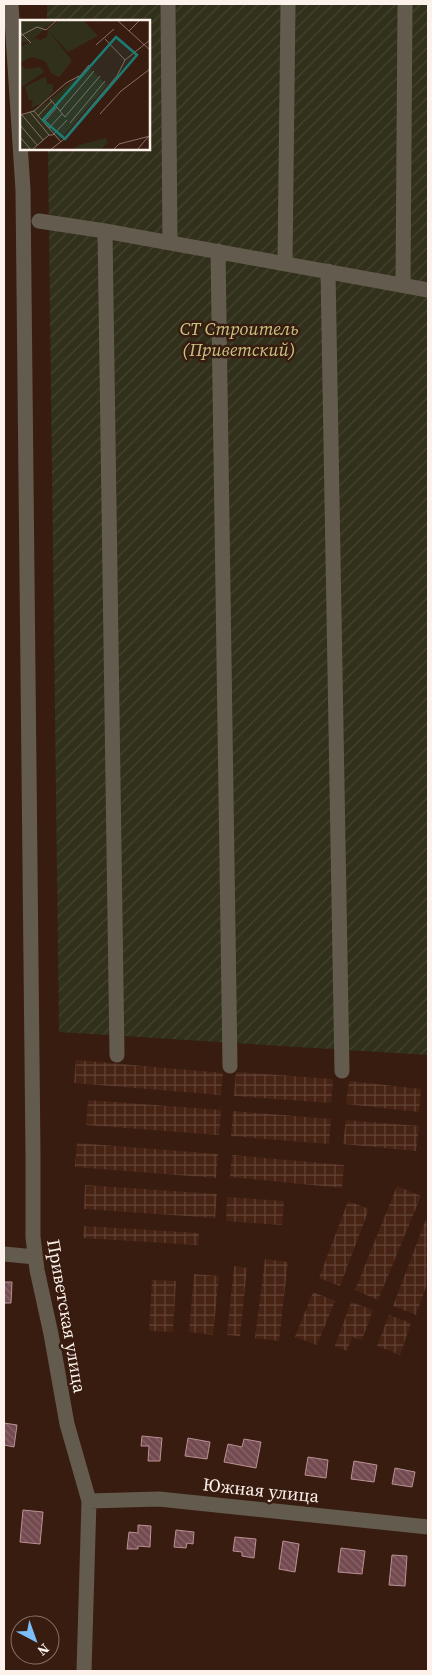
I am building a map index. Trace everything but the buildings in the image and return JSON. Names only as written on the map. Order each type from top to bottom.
[{"type":"street","name":"Приветская улица","points":[[11,4],[20,144]]},
{"type":"street","points":[[168,4],[170,243]]},
{"type":"street","points":[[285,264],[288,4]]},
{"type":"street","points":[[403,285],[405,4]]},
{"type":"street","name":"Приветская улица","points":[[20,150],[23,190],[34,1154],[33,1237],[67,1424],[89,1501],[84,1671]]},
{"type":"street","points":[[39,221],[218,251],[428,290]]},
{"type":"street","points":[[105,231],[117,1055]]},
{"type":"street","points":[[218,251],[230,1066]]},
{"type":"street","points":[[328,271],[342,1071]]},
{"type":"street","points":[[4,1254],[36,1257]]},
{"type":"street","name":"Южная улица","points":[[89,1501],[159,1499],[428,1527]]},
{"type":"shaded area","points":[[76,1060],[223,1073],[221,1095],[74,1083]]},
{"type":"shaded area","points":[[236,1072],[333,1079],[331,1103],[234,1096]]},
{"type":"shaded area","points":[[349,1081],[421,1089],[419,1112],[346,1104]]},
{"type":"shaded area","points":[[88,1100],[221,1110],[219,1135],[86,1125]]},
{"type":"shaded area","points":[[233,1111],[331,1119],[329,1144],[231,1136]]},
{"type":"shaded area","points":[[346,1120],[419,1126],[416,1151],[343,1144]]},
{"type":"shaded area","points":[[77,1143],[218,1154],[216,1178],[75,1167]]},
{"type":"shaded area","points":[[232,1155],[344,1165],[342,1188],[230,1177]]},
{"type":"shaded area","points":[[85,1185],[217,1194],[215,1218],[84,1209]]},
{"type":"shaded area","points":[[397,1186],[421,1196],[378,1300],[355,1290]]},
{"type":"shaded area","points":[[227,1197],[284,1201],[282,1225],[226,1221]]},
{"type":"shaded area","points":[[348,1201],[369,1209],[340,1286],[319,1278]]},
{"type":"shaded area","points":[[428,1214],[428,1281],[416,1315],[393,1306]]},
{"type":"shaded area","points":[[84,1226],[199,1233],[198,1245],[83,1238]]},
{"type":"shaded area","points":[[265,1259],[288,1262],[279,1341],[255,1338]]},
{"type":"shaded area","points":[[234,1266],[247,1268],[240,1336],[227,1335]]},
{"type":"shaded area","points":[[194,1274],[219,1276],[213,1335],[189,1332]]},
{"type":"shaded area","points":[[152,1280],[176,1281],[173,1332],[149,1331]]},
{"type":"shaded area","points":[[313,1292],[335,1301],[317,1345],[295,1337]]},
{"type":"shaded area","points":[[351,1302],[373,1310],[362,1340],[352,1337],[347,1351],[335,1346]]},
{"type":"shaded area","points":[[389,1315],[411,1323],[400,1355],[377,1346]]},
{"type":"green space","name":"СТ Строитель (Приветский)","points":[[47,4],[428,4],[428,1055],[59,1032],[48,150],[150,150],[150,20],[47,20]]}]
